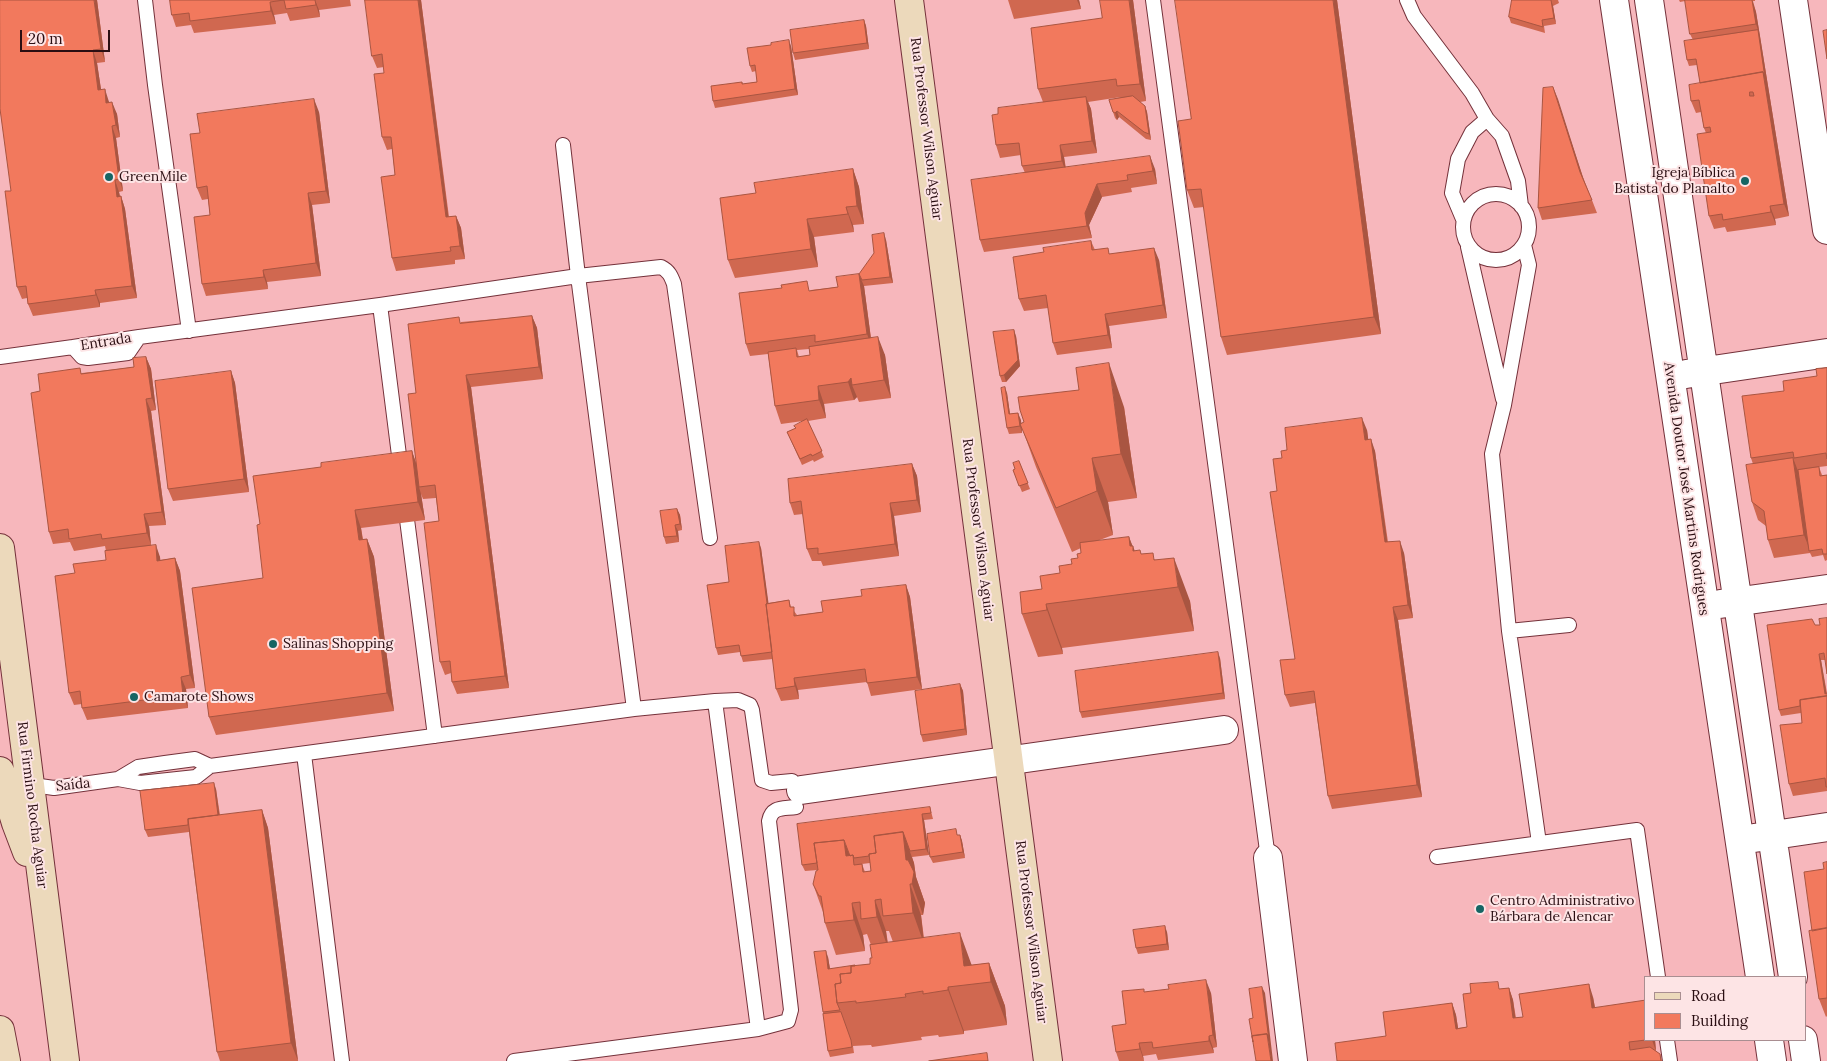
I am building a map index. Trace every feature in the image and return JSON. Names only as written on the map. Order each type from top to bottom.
[{"type":"street","name":"Rua Professor Wilson Aguiar","points":[[909,0],[1048,1061]]},
{"type":"street","name":"Avenida Doutor José Martins Rodrigues","points":[[1614,0],[1760,976]]},
{"type":"street","points":[[1649,0],[1793,976]]},
{"type":"street","points":[[1792,0],[1827,230]]},
{"type":"street","points":[[1670,376],[1827,353]]},
{"type":"street","name":"Rua Firmino Rocha Aguiar","points":[[0,548],[65,1061]]},
{"type":"street","points":[[1704,606],[1827,589]]},
{"type":"street","points":[[796,793],[1009,760],[1224,730]]},
{"type":"street","points":[[0,771],[16,823],[44,893]]},
{"type":"street","points":[[1740,840],[1827,827]]},
{"type":"street","points":[[1268,858],[1293,1061]]},
{"type":"street","points":[[0,1030],[6,1061]]},
{"type":"street","points":[[1769,1041],[1772,1061]]},
{"type":"street","points":[[1803,1041],[1806,1061]]},
{"type":"lane","points":[[145,0],[189,331]]},
{"type":"lane","points":[[1153,0],[1268,858]]},
{"type":"lane","points":[[1407,0],[1414,16],[1472,93],[1487,119],[1502,136],[1518,181],[1521,206]]},
{"type":"lane","points":[[1487,119],[1472,132],[1458,159],[1452,193],[1463,219],[1464,238],[1468,247],[1504,405]]},
{"type":"lane","points":[[563,145],[634,709]]},
{"type":"lane","points":[[1463,219],[1475,201],[1485,195],[1496,194],[1507,196],[1517,201],[1528,216],[1528,236],[1524,245],[1511,258],[1492,261],[1483,259],[1474,254],[1468,247]]},
{"type":"lane","points":[[1524,245],[1528,264],[1504,405],[1492,454],[1509,631],[1539,843]]},
{"type":"lane","name":"Entrada","points":[[0,357],[578,276],[661,267],[671,276],[674,284],[710,538]]},
{"type":"lane","points":[[380,305],[434,736]]},
{"type":"lane","points":[[1509,631],[1569,625]]},
{"type":"lane","points":[[342,1061],[304,754],[634,709],[738,700],[750,705],[762,780],[796,793],[771,814],[769,821],[791,1010],[788,1021],[758,1029],[514,1061]]},
{"type":"lane","points":[[715,701],[758,1029]]},
{"type":"lane","name":"Saída","points":[[28,780],[40,786],[54,788],[118,779],[140,783],[196,777],[210,766],[304,754]]},
{"type":"lane","points":[[1437,857],[1636,830],[1658,976]]},
{"type":"lane","points":[[1667,1041],[1670,1061]]},
{"type":"building","points":[[0,0],[94,0],[101,49],[93,50],[98,90],[105,89],[106,103],[112,102],[116,125],[112,126],[119,179],[115,180],[117,197],[121,196],[132,286],[95,290],[96,295],[28,304],[26,286],[17,287],[5,191],[11,191],[0,109]]},
{"type":"building","points":[[170,0],[284,0],[270,2],[271,11],[190,21],[189,13],[172,15]]},
{"type":"building","points":[[284,0],[315,0],[316,5],[286,9]]},
{"type":"building","points":[[365,0],[418,0],[446,217],[456,216],[460,246],[450,247],[451,251],[392,258],[381,177],[395,175],[391,137],[382,137],[374,74],[384,73],[382,54],[372,56]]},
{"type":"building","points":[[1100,0],[1129,0],[1140,84],[1117,86],[1116,79],[1038,89],[1031,28],[1102,18]]},
{"type":"building","points":[[1175,0],[1333,0],[1374,317],[1221,337],[1201,189],[1187,190],[1178,121],[1191,119]]},
{"type":"building","points":[[1512,0],[1551,0],[1554,18],[1542,20],[1543,27],[1509,17]]},
{"type":"building","points":[[1685,0],[1752,0],[1756,24],[1690,34]]},
{"type":"building","points":[[864,20],[867,43],[793,53],[790,30]]},
{"type":"building","points":[[1758,30],[1765,78],[1763,72],[1700,83],[1696,59],[1687,60],[1684,41]]},
{"type":"building","points":[[1827,30],[1827,59],[1823,31]]},
{"type":"building","points":[[789,40],[795,89],[713,101],[711,86],[757,82],[755,65],[750,66],[747,48],[771,45],[771,43]]},
{"type":"building","points":[[1763,72],[1784,204],[1770,206],[1771,212],[1723,220],[1722,214],[1709,216],[1697,134],[1711,132],[1710,127],[1704,128],[1699,100],[1691,101],[1689,85]]},
{"type":"building","points":[[1553,87],[1580,172],[1592,200],[1538,208],[1543,88]]},
{"type":"building","points":[[1133,96],[1145,106],[1149,134],[1117,111],[1113,112],[1109,100]]},
{"type":"building","points":[[1086,97],[1092,141],[1060,145],[1062,161],[1022,166],[1019,143],[996,145],[992,115],[998,114],[998,108]]},
{"type":"building","points":[[314,99],[326,191],[308,193],[316,263],[263,270],[264,277],[202,284],[194,217],[210,215],[207,186],[197,188],[190,134],[200,133],[197,114]]},
{"type":"building","points":[[1150,156],[1153,171],[1127,175],[1128,180],[1097,184],[1085,213],[1087,226],[980,240],[971,180]]},
{"type":"building","points":[[853,169],[857,206],[846,207],[848,214],[807,219],[811,249],[728,260],[720,198],[756,193],[754,183]]},
{"type":"building","points":[[884,233],[890,277],[862,280],[859,274],[874,253],[872,235]]},
{"type":"building","points":[[1091,241],[1092,250],[1108,248],[1109,254],[1154,248],[1163,305],[1105,314],[1108,335],[1053,343],[1046,295],[1019,299],[1013,257],[1044,252],[1043,248]]},
{"type":"building","points":[[859,274],[867,334],[815,342],[815,335],[746,344],[739,293],[782,288],[781,285],[807,281],[809,291],[838,287],[836,277]]},
{"type":"building","points":[[532,316],[539,367],[466,375],[505,676],[452,682],[450,661],[440,662],[424,523],[439,521],[435,485],[419,487],[408,394],[416,393],[408,324],[459,317],[460,323]]},
{"type":"building","points":[[1014,330],[1018,360],[1004,375],[1000,376],[993,332]]},
{"type":"building","points":[[878,337],[884,380],[852,385],[851,378],[848,382],[818,386],[819,400],[775,406],[768,352],[796,348],[797,357],[810,355],[809,347]]},
{"type":"building","points":[[146,357],[152,398],[146,399],[162,512],[144,514],[147,533],[102,539],[101,534],[69,539],[68,529],[49,532],[31,393],[40,391],[38,374],[80,368],[81,374],[134,367],[133,358]]},
{"type":"building","points":[[1109,363],[1121,454],[1092,458],[1097,491],[1056,508],[1020,424],[1024,422],[1018,397],[1079,390],[1076,368]]},
{"type":"building","points":[[1827,368],[1827,459],[1826,453],[1794,458],[1793,452],[1751,458],[1742,396],[1784,391],[1783,381],[1817,376],[1816,369]]},
{"type":"building","points":[[231,371],[244,479],[168,489],[155,381]]},
{"type":"building","points":[[1005,387],[1009,414],[1018,413],[1020,426],[1007,428],[1001,388]]},
{"type":"building","points":[[1362,418],[1365,440],[1371,439],[1385,542],[1400,541],[1408,605],[1393,607],[1417,785],[1328,796],[1314,691],[1285,695],[1280,660],[1295,659],[1270,492],[1277,491],[1273,459],[1282,458],[1281,451],[1287,450],[1285,428]]},
{"type":"building","points":[[807,419],[822,451],[800,459],[787,432],[796,428],[794,426]]},
{"type":"building","points":[[412,451],[418,502],[355,510],[359,540],[367,539],[387,693],[209,717],[192,588],[263,578],[257,525],[260,524],[253,476],[321,467],[321,463]]},
{"type":"building","points":[[1793,458],[1804,535],[1768,540],[1764,511],[1752,502],[1746,465]]},
{"type":"building","points":[[1019,461],[1028,483],[1019,486],[1013,470],[1015,469],[1013,463]]},
{"type":"building","points":[[912,464],[917,500],[890,503],[895,544],[818,554],[818,548],[807,549],[801,501],[790,503],[788,479]]},
{"type":"building","points":[[1819,467],[1820,476],[1827,475],[1827,554],[1823,554],[1822,549],[1809,551],[1798,470]]},
{"type":"building","points":[[677,509],[680,524],[675,525],[677,536],[664,537],[660,511]]},
{"type":"building","points":[[1129,537],[1130,546],[1133,546],[1133,551],[1140,550],[1141,554],[1153,553],[1154,560],[1174,558],[1178,587],[1046,604],[1047,610],[1022,614],[1020,592],[1042,589],[1040,576],[1060,573],[1059,566],[1072,564],[1071,559],[1078,558],[1077,554],[1081,553],[1080,543]]},
{"type":"building","points":[[759,542],[772,652],[741,656],[739,645],[716,648],[707,585],[729,582],[725,546]]},
{"type":"building","points":[[156,545],[157,561],[175,558],[190,675],[181,677],[183,695],[82,708],[80,691],[69,693],[55,576],[75,573],[73,564],[106,560],[105,551]]},
{"type":"building","points":[[906,585],[917,677],[867,683],[865,669],[794,678],[795,686],[776,689],[766,604],[789,600],[790,607],[794,607],[794,616],[823,612],[821,601],[862,596],[861,590]]},
{"type":"building","points":[[1827,618],[1827,674],[1824,653],[1819,654],[1825,694],[1827,693],[1827,696],[1800,700],[1800,706],[1779,710],[1767,625],[1812,619],[1815,625],[1820,625],[1819,619]]},
{"type":"building","points":[[1218,652],[1223,693],[1080,712],[1075,671]]},
{"type":"building","points":[[960,684],[965,729],[921,735],[915,691]]},
{"type":"building","points":[[1827,696],[1827,787],[1825,778],[1789,784],[1780,725],[1802,723],[1800,700]]},
{"type":"building","points":[[214,783],[218,815],[188,819],[188,825],[145,830],[140,791]]},
{"type":"building","points":[[930,807],[931,813],[922,814],[926,849],[910,851],[903,832],[874,836],[876,853],[854,858],[853,855],[850,856],[844,840],[814,843],[817,863],[802,865],[797,824]]},
{"type":"building","points":[[262,810],[291,1043],[217,1052],[188,819]]},
{"type":"building","points":[[956,829],[957,835],[960,835],[963,852],[930,857],[927,834]]},
{"type":"building","points":[[903,832],[906,860],[908,860],[914,872],[912,884],[910,884],[913,913],[883,916],[881,899],[875,900],[877,917],[861,919],[860,902],[852,903],[854,920],[825,923],[821,896],[819,896],[813,884],[816,871],[818,870],[814,843],[844,840],[846,856],[853,855],[854,865],[862,864],[863,872],[871,871],[869,854],[876,853],[874,836]]},
{"type":"building","points":[[1827,862],[1827,928],[1812,931],[1804,872],[1824,869],[1823,863]]},
{"type":"building","points":[[1165,926],[1167,944],[1136,948],[1133,930]]},
{"type":"building","points":[[1827,928],[1827,998],[1819,999],[1809,931]]},
{"type":"building","points":[[960,933],[964,966],[989,963],[991,982],[948,987],[948,990],[923,994],[923,991],[905,994],[906,997],[856,1003],[856,1001],[837,1003],[835,984],[841,983],[840,974],[851,973],[851,966],[870,964],[870,958],[872,958],[870,945]]},
{"type":"building","points":[[826,951],[828,969],[855,965],[855,966],[851,966],[851,973],[840,974],[841,983],[835,984],[837,1003],[840,1010],[823,1012],[814,952]]},
{"type":"building","points":[[1206,980],[1213,1035],[1209,1036],[1209,1041],[1153,1048],[1152,1042],[1139,1043],[1140,1049],[1116,1052],[1112,1026],[1126,1024],[1122,991],[1144,989],[1144,992],[1169,989],[1168,985]]},
{"type":"building","points":[[1498,982],[1499,989],[1509,988],[1513,1018],[1523,1017],[1519,994],[1589,984],[1592,1008],[1644,1000],[1644,1040],[1629,1042],[1630,1050],[1650,1047],[1660,1054],[1661,1061],[1337,1061],[1335,1043],[1386,1036],[1383,1012],[1452,1003],[1456,1029],[1467,1027],[1463,994],[1471,993],[1470,984]]},
{"type":"building","points":[[1262,987],[1269,1040],[1267,1034],[1252,1036],[1253,1042],[1249,1019],[1253,1018],[1249,989]]},
{"type":"building","points":[[841,1012],[852,1047],[828,1051],[823,1014]]},
{"type":"building","points":[[1267,1034],[1271,1061],[1256,1061],[1252,1036]]},
{"type":"building","points":[[987,1053],[988,1061],[929,1061]]},
{"type":"place","name":"GreenMile","points":[[109,177]]},
{"type":"place","name":"Igreja Bíblica Batista do Planalto","points":[[1745,181]]},
{"type":"place","name":"Salinas Shopping","points":[[273,644]]},
{"type":"place","name":"Camarote Shows","points":[[134,697]]},
{"type":"place","name":"Centro Administrativo Bárbara de Alencar","points":[[1480,909]]}]
